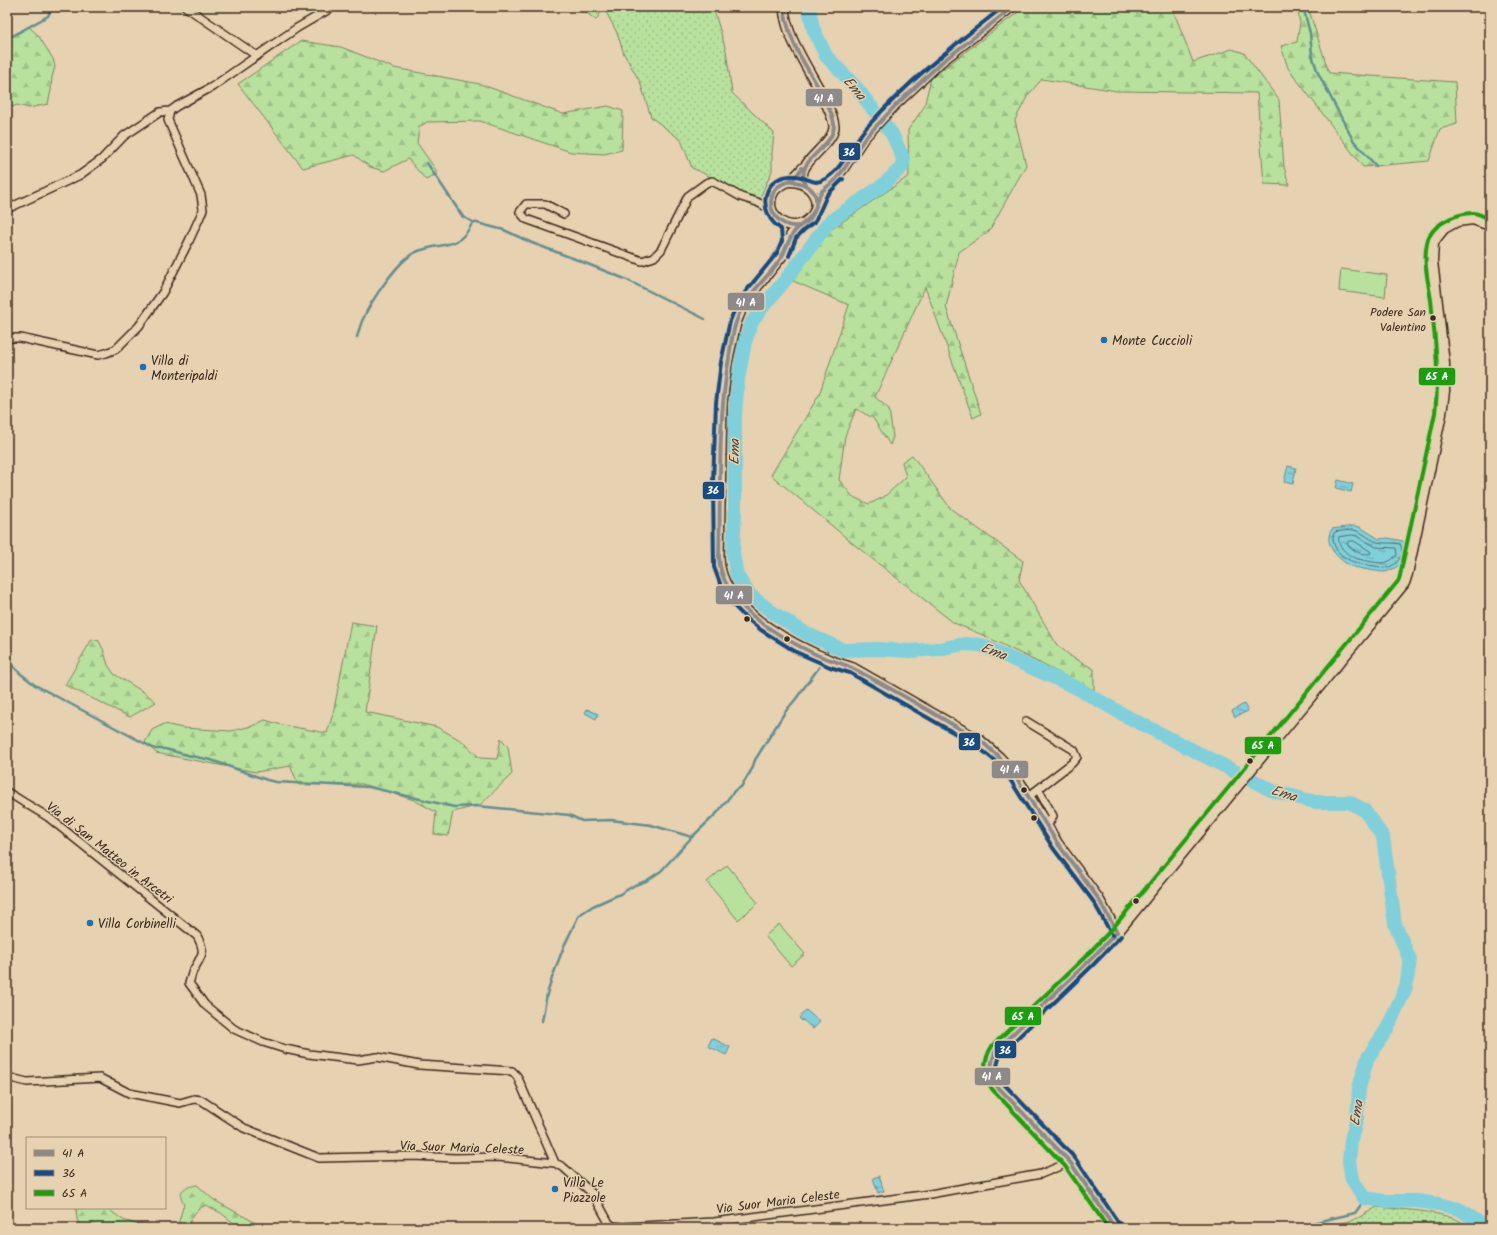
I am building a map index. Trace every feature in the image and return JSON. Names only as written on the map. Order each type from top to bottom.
[{"type":"main road","points":[[1115,1228],[1070,1162],[992,1079],[990,1068],[996,1050],[1089,961],[1117,932],[1374,621],[1406,579],[1441,414],[1444,391],[1444,363],[1432,261],[1433,243],[1444,228],[1457,221],[1473,219],[1490,225]]},
{"type":"street","points":[[186,7],[257,56]]},
{"type":"street","points":[[7,209],[80,175],[102,159],[124,136],[160,112],[170,111],[212,87],[297,28],[333,7]]},
{"type":"street","points":[[784,7],[793,40],[831,113],[834,125],[830,138],[794,178],[778,187],[772,197],[772,210],[778,220],[787,225],[795,226],[810,219],[819,196],[844,170],[865,138],[895,106],[942,62],[1013,7]]},
{"type":"street","points":[[7,338],[20,338],[98,355],[116,349],[139,326],[163,292],[189,241],[202,210],[201,195],[168,120],[170,111]]},
{"type":"street","points":[[808,161],[803,172],[803,181],[813,193],[816,203]]},
{"type":"street","points":[[564,214],[545,204],[526,204],[520,212],[526,219],[642,261],[654,257],[661,250],[688,196],[706,183],[712,181],[741,197],[757,202],[772,210]]},
{"type":"street","points":[[786,182],[799,182],[815,188],[828,185]]},
{"type":"street","points":[[757,202],[772,197]]},
{"type":"street","points":[[801,224],[791,235],[782,256],[744,303],[736,323],[727,363],[722,403],[719,557],[722,575],[726,584],[740,603],[774,632],[805,649],[834,662],[853,668],[981,741],[999,757],[1014,774],[1058,844],[1098,898],[1117,932]]},
{"type":"street","points":[[787,225],[788,242]]},
{"type":"street","points":[[1026,721],[1074,750],[1077,757],[1072,763],[1029,796]]},
{"type":"street","points":[[1038,789],[1053,816],[1047,826]]},
{"type":"street","name":"Via di San Matteo in Arcetri","points":[[7,792],[48,817],[197,936],[203,946],[202,956],[193,971],[189,983],[205,1005],[234,1029],[263,1042],[285,1049],[309,1054],[358,1060],[377,1057],[419,1065],[512,1071],[518,1076],[555,1164]]},
{"type":"street","name":"Via Suor Maria Celeste","points":[[7,1077],[28,1082],[100,1078],[129,1093],[180,1103],[201,1100],[244,1128],[319,1158],[414,1156],[455,1158],[498,1157],[555,1164],[563,1167],[593,1194],[609,1223],[613,1226],[623,1227],[714,1222],[930,1194],[1041,1174],[1070,1162]]},
{"type":"green space","points":[[579,7],[713,7],[726,50],[732,93],[774,133],[772,171],[759,200],[748,199],[692,168],[681,140],[651,117],[640,82],[624,54],[617,33],[604,8],[596,20]]},
{"type":"green space","points":[[1025,7],[1172,7],[1193,62],[1232,49],[1244,53],[1279,100],[1284,167],[1289,185],[1264,184],[1257,93],[1117,91],[1042,79],[1028,95],[1015,120],[1026,165],[989,231],[959,252],[946,307],[981,414],[973,418],[925,287],[875,397],[889,409],[893,437],[890,445],[873,418],[856,409],[845,436],[839,480],[853,497],[869,504],[884,497],[906,477],[902,462],[912,455],[951,509],[1023,561],[1019,580],[1057,645],[1072,657],[1094,669],[1094,690],[985,636],[954,623],[856,546],[771,475],[819,395],[849,305],[793,281],[826,233],[909,176],[908,130],[924,107],[931,78]]},
{"type":"green space","points":[[1297,7],[1308,7],[1329,73],[1455,82],[1457,124],[1440,129],[1429,161],[1363,167],[1288,68],[1281,46],[1297,42],[1300,23]]},
{"type":"green space","points":[[29,27],[38,35],[53,59],[55,67],[48,104],[29,108],[17,105],[7,109],[7,39]]},
{"type":"green space","points":[[301,41],[341,47],[394,68],[480,84],[563,114],[608,106],[623,111],[622,150],[604,154],[571,152],[480,121],[427,122],[419,127],[417,143],[438,173],[426,180],[408,159],[384,171],[370,167],[354,155],[303,168],[238,84]]},
{"type":"green space","points":[[1341,269],[1387,275],[1385,297],[1339,291]]},
{"type":"green space","points":[[351,622],[377,626],[365,712],[437,727],[462,741],[480,758],[497,759],[501,738],[508,747],[512,774],[480,805],[453,812],[448,836],[434,834],[436,812],[414,800],[362,784],[299,785],[290,766],[256,772],[156,753],[145,742],[152,730],[164,724],[183,728],[231,731],[252,726],[265,720],[282,725],[327,733],[333,714]]},
{"type":"green space","points":[[92,639],[99,641],[108,665],[114,674],[145,693],[156,702],[130,717],[65,685]]},
{"type":"green space","points":[[727,865],[758,903],[738,920],[707,882]]},
{"type":"green space","points":[[779,924],[805,954],[791,966],[765,936]]},
{"type":"green space","points":[[197,1185],[214,1200],[265,1228],[240,1228],[221,1213],[206,1205],[194,1214],[188,1228],[177,1228],[184,1204],[181,1192],[186,1188]]},
{"type":"green space","points":[[1377,1207],[1439,1214],[1462,1222],[1470,1228],[1325,1228],[1358,1218]]},
{"type":"green space","points":[[76,1209],[108,1209],[123,1220],[148,1228],[81,1228],[77,1219]]},
{"type":"water","points":[[1288,466],[1296,468],[1293,484],[1284,482]]},
{"type":"water","points":[[1338,480],[1353,484],[1351,492],[1336,488]]},
{"type":"water","points":[[1354,526],[1360,527],[1379,539],[1388,538],[1403,541],[1406,554],[1403,561],[1397,567],[1384,572],[1357,568],[1341,560],[1330,545],[1329,534],[1332,529]]},
{"type":"water","points":[[1244,704],[1248,711],[1235,717],[1232,711]]},
{"type":"water","points":[[587,709],[598,714],[596,719],[585,713]]},
{"type":"water","points":[[806,1010],[820,1022],[813,1029],[799,1018]]},
{"type":"water","points":[[712,1038],[730,1047],[726,1055],[708,1046]]},
{"type":"water","points":[[879,1176],[884,1191],[878,1193],[873,1178]]},
{"type":"waterway","points":[[7,39],[48,16],[52,7]]},
{"type":"waterway","name":"Ema","points":[[809,7],[813,28],[826,56],[856,87],[892,134],[903,158],[902,167],[883,185],[829,222],[752,322],[745,342],[738,379],[735,415],[735,511],[733,554],[737,576],[750,595],[772,612],[805,633],[843,650],[877,649],[909,651],[939,649],[964,644],[981,645],[1077,688],[1126,716],[1273,791],[1315,802],[1349,802],[1364,810],[1383,837],[1395,924],[1410,960],[1406,987],[1387,1029],[1368,1057],[1359,1088],[1357,1118],[1351,1140],[1349,1161],[1352,1179],[1364,1198],[1385,1201],[1416,1201],[1459,1209],[1480,1223],[1483,1228]]},
{"type":"waterway","points":[[1303,7],[1310,33],[1312,55],[1318,73],[1353,140],[1376,166]]},
{"type":"waterway","points":[[427,163],[463,217],[473,222],[504,230],[532,243],[625,279],[705,319]]},
{"type":"waterway","points":[[357,337],[362,321],[372,302],[401,263],[416,252],[455,242],[461,238],[473,222]]},
{"type":"waterway","points":[[739,334],[746,338]]},
{"type":"waterway","points":[[827,652],[830,644]]},
{"type":"waterway","points":[[7,660],[35,685],[155,749],[165,749],[211,760],[267,780],[276,782],[369,787],[454,807],[477,806],[569,815],[582,821],[611,820],[651,825],[692,837]]},
{"type":"waterway","points":[[542,1021],[547,994],[552,978],[564,946],[579,915],[593,906],[646,881],[661,871],[692,837],[717,813],[735,790],[741,787],[752,769],[755,760],[785,712],[820,666]]},
{"type":"waterway","name":"Ema","points":[[1252,781],[1257,776]]},
{"type":"waterway","points":[[1291,1228],[1355,1213],[1363,1202],[1364,1198]]},
{"type":"transit line","points":[[784,7],[794,43],[830,110],[834,125],[832,134],[828,141],[809,161],[805,168],[803,176],[806,185]]},
{"type":"transit line","name":"36","points":[[1003,7],[949,50],[898,95],[860,135],[844,160],[831,175],[816,182],[799,176],[789,176],[779,179],[772,184],[768,190],[766,198],[768,215],[781,229],[782,241],[777,253],[738,301],[730,321],[721,362],[716,403],[713,482],[714,567],[721,586],[731,603],[761,630],[796,652],[830,667],[850,673],[977,746],[995,761],[1009,778],[1053,848],[1093,901],[1112,935]]},
{"type":"transit line","points":[[816,203],[822,191],[835,180],[844,169],[865,138],[895,106],[942,62],[1013,7]]},
{"type":"transit line","points":[[802,168],[794,178],[776,188],[771,200],[772,208],[775,216],[781,221],[787,225],[795,226],[802,225],[809,220],[814,212]]},
{"type":"transit line","name":"36","points":[[789,256],[796,238],[815,222],[827,195],[843,179]]},
{"type":"transit line","points":[[786,182],[797,182],[808,186],[815,194],[816,206],[810,217],[793,234],[783,255],[776,265],[743,306],[737,319],[731,341],[725,383],[720,457],[719,557],[722,574],[730,590],[741,604],[754,617],[770,629],[802,648],[850,667],[886,686],[981,741],[999,757],[1014,774],[1058,844],[1098,898],[1117,932]]},
{"type":"transit line","points":[[1108,1228],[1065,1166],[992,1089],[985,1073],[985,1063],[987,1057],[992,1046],[1085,957],[1113,928],[1399,580],[1435,413],[1437,370],[1431,300],[1427,279],[1427,243],[1429,237],[1438,226],[1459,215],[1473,213],[1490,219]]},
{"type":"transit line","points":[[1115,1228],[1070,1162],[997,1086],[994,1081],[991,1068],[996,1050],[1089,961],[1117,932]]},
{"type":"transit line","name":"36","points":[[1120,1225],[1075,1158],[1002,1082],[998,1075],[997,1068],[1001,1054],[1121,936]]},
{"type":"place","name":"Podere San Valentino","points":[[1433,318]]},
{"type":"place","name":"Monte Cuccioli","points":[[1104,340]]},
{"type":"place","name":"Villa di Monteripaldi","points":[[143,367]]},
{"type":"place","name":"Villa Corbinelli","points":[[90,923]]},
{"type":"place","name":"Villa Le Piazzole","points":[[555,1189]]}]
